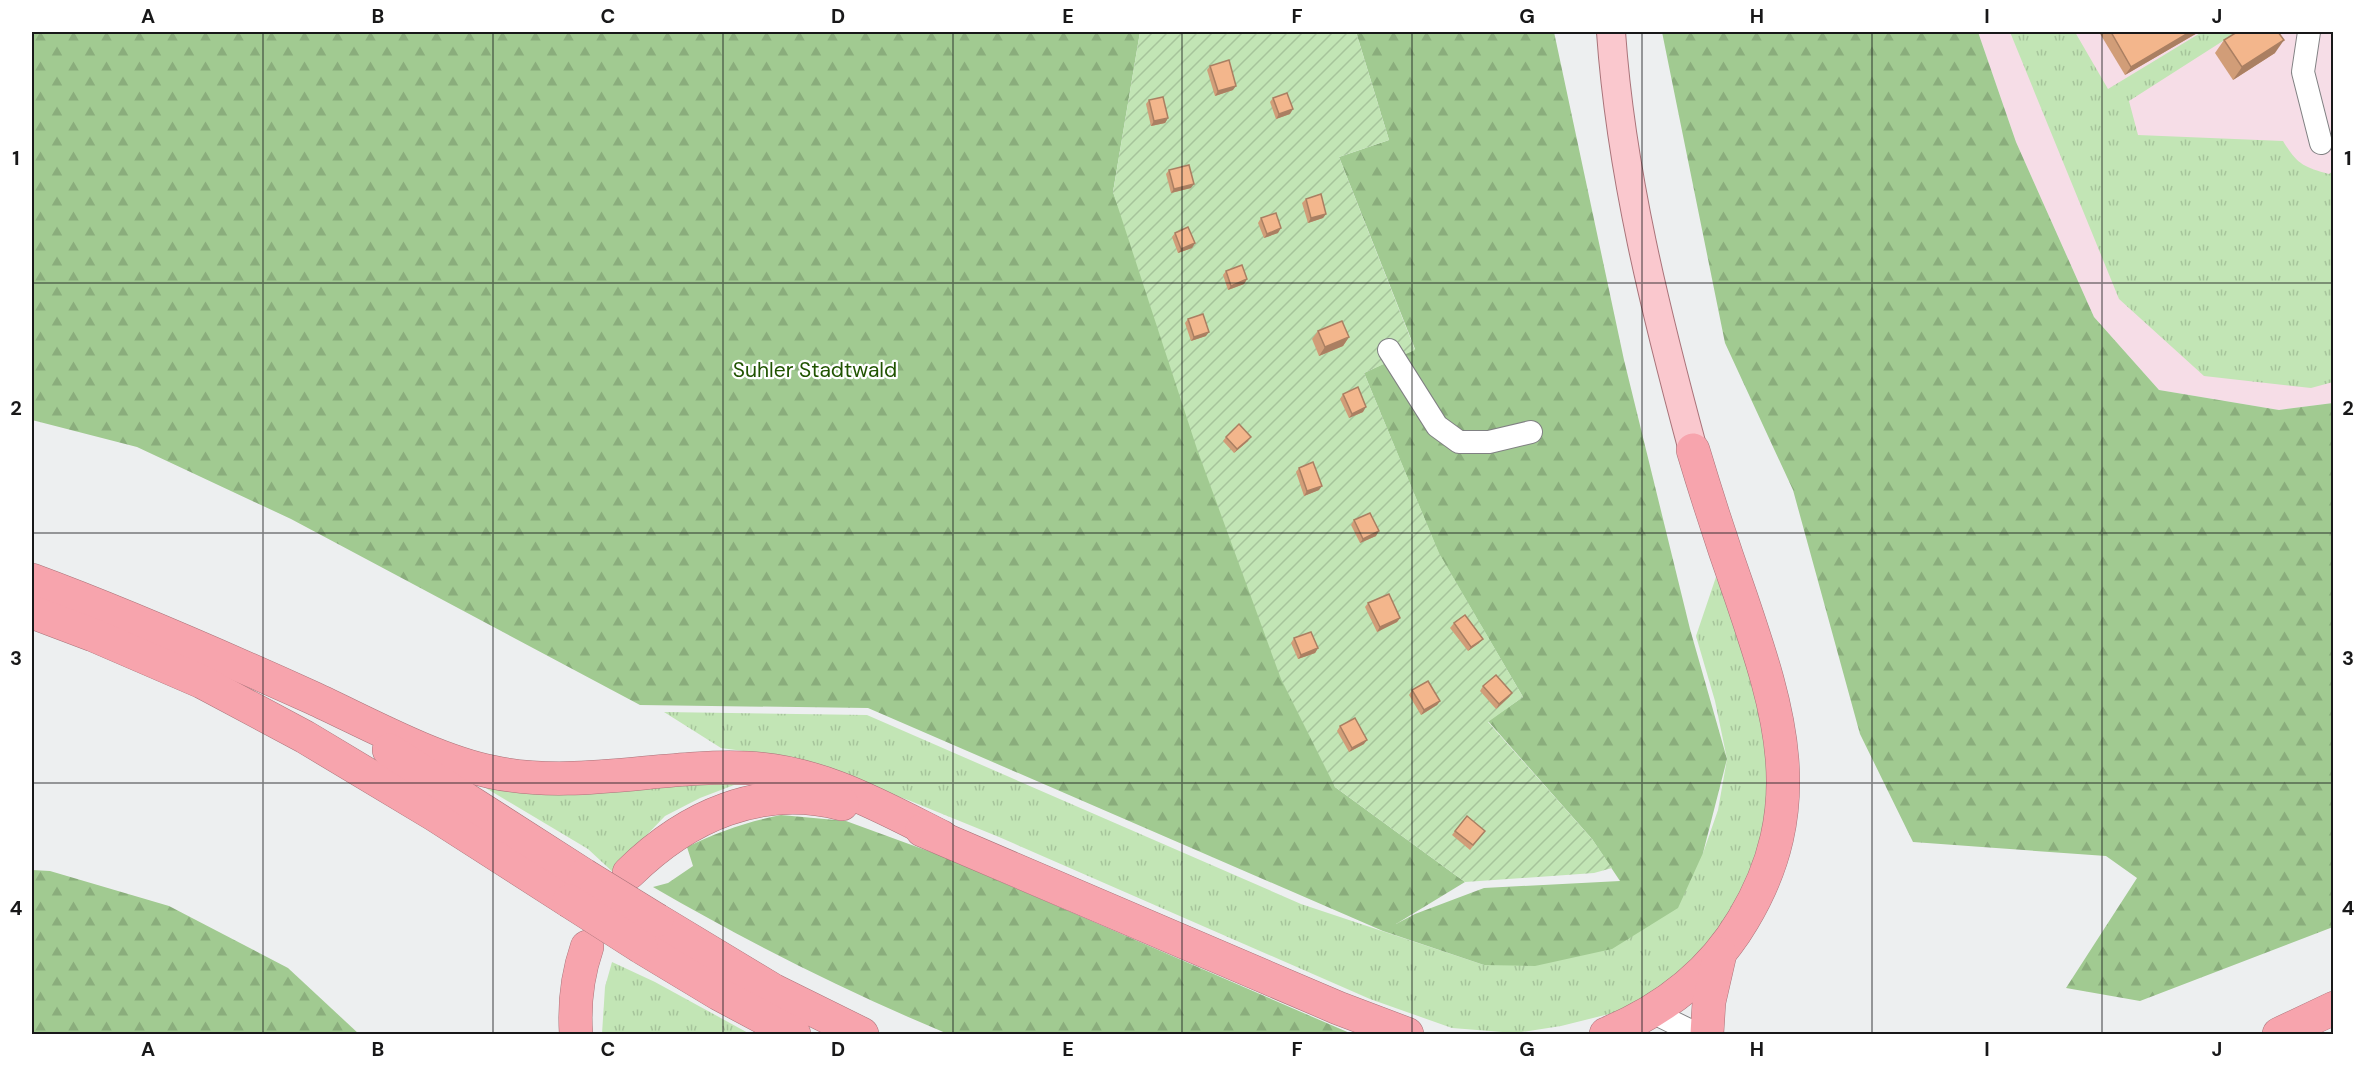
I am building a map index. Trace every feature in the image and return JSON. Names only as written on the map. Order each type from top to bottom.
[{"type":"highway","points":[[1606,1035],[1652,1012],[1686,987],[1721,953],[1754,902],[1769,866],[1780,821],[1783,762],[1778,717],[1693,450]]},
{"type":"highway","points":[[32,580],[104,606],[226,658],[414,745],[491,772],[547,778],[575,778],[698,769],[749,768],[774,771],[838,787],[942,837]]},
{"type":"highway","points":[[32,612],[93,635],[202,682],[305,737],[435,815],[577,888]]},
{"type":"highway","points":[[226,658],[316,706],[401,758],[577,888],[649,934],[719,994],[794,1035]]},
{"type":"highway","points":[[629,873],[661,844],[690,824],[728,808],[766,800],[802,799],[837,802],[893,818],[942,837],[1305,994],[1407,1035]]},
{"type":"highway","points":[[649,934],[773,990],[862,1035]]},
{"type":"highway","points":[[576,1035],[575,1008],[578,982],[587,947]]},
{"type":"highway","points":[[1707,1035],[1709,1002],[1721,953]]},
{"type":"highway","points":[[2279,1035],[2334,1008]]},
{"type":"main road","points":[[1611,32],[1619,116],[1635,212],[1654,304],[1693,450]]},
{"type":"lane","points":[[2309,32],[2303,72],[2321,143]]},
{"type":"lane","points":[[1389,350],[1437,426],[1458,442],[1489,442],[1531,432]]},
{"type":"lane","points":[[1652,1012],[1698,1035]]},
{"type":"shaded area","points":[[1978,32],[2333,32],[2333,403],[2279,410],[2159,390],[2094,317],[2016,142]]},
{"type":"green space","name":"Suhler Stadtwald","points":[[32,32],[1140,32],[1113,192],[1335,787],[1465,882],[1396,924],[1415,914],[1484,888],[1620,881],[1592,839],[1488,721],[1523,697],[1439,554],[1364,373],[1415,349],[1339,157],[1389,140],[1356,32],[1554,32],[1624,360],[1690,629],[1727,759],[1703,853],[1678,908],[1612,949],[1535,966],[1484,965],[1383,931],[868,708],[640,705],[291,519],[137,447],[32,420]]},
{"type":"green space","points":[[1140,32],[1356,32],[1389,140],[1339,157],[1415,350],[1364,373],[1439,553],[1523,697],[1488,722],[1592,839],[1612,868],[1594,873],[1465,882],[1335,787],[1281,679],[1197,449],[1113,192]]},
{"type":"green space","points":[[1662,32],[1978,32],[2016,142],[2094,317],[2159,390],[2279,410],[2333,403],[2333,927],[2140,1001],[2066,988],[2137,878],[2106,856],[1913,842],[1860,734],[1793,490],[1725,343]]},
{"type":"green space","points":[[2010,32],[2075,32],[2108,89],[2202,32],[2237,32],[2129,101],[2138,135],[2283,141],[2292,155],[2302,164],[2329,174],[2333,171],[2333,382],[2311,388],[2204,376],[2119,299]]},
{"type":"green space","points":[[1716,577],[1764,695],[1770,806],[1752,869],[1719,932],[1667,985],[1633,1008],[1561,1026],[1515,1033],[1452,1028],[1370,999],[999,837],[908,800],[782,756],[721,748],[664,712],[867,715],[1301,904],[1484,965],[1703,853],[1718,810],[1727,759],[1715,701],[1696,636]]},
{"type":"green space","points":[[776,780],[734,785],[700,798],[665,816],[638,844],[616,875],[588,849],[474,781]]},
{"type":"green space","points":[[781,815],[846,821],[939,855],[1352,1034],[948,1034],[798,965],[653,887],[668,883],[693,866],[687,847],[733,828]]},
{"type":"green space","points":[[32,870],[50,871],[169,906],[288,968],[359,1034],[32,1034]]},
{"type":"green space","points":[[612,962],[655,982],[750,1034],[602,1034],[605,987]]},
{"type":"building","points":[[2111,32],[2190,32],[2131,67]]},
{"type":"building","points":[[2237,32],[2278,32],[2284,40],[2242,67],[2224,40]]},
{"type":"building","points":[[1229,60],[1236,86],[1218,91],[1210,66]]},
{"type":"building","points":[[1287,93],[1293,109],[1279,114],[1273,98]]},
{"type":"building","points":[[1163,97],[1168,118],[1154,121],[1149,100]]},
{"type":"building","points":[[1189,165],[1194,184],[1174,189],[1169,170]]},
{"type":"building","points":[[1321,194],[1326,214],[1311,218],[1306,199]]},
{"type":"building","points":[[1276,213],[1281,228],[1267,234],[1261,218]]},
{"type":"building","points":[[1188,227],[1195,243],[1181,249],[1175,233]]},
{"type":"building","points":[[1242,265],[1247,279],[1231,286],[1226,271]]},
{"type":"building","points":[[1203,314],[1209,332],[1194,337],[1188,319]]},
{"type":"building","points":[[1342,321],[1349,337],[1325,347],[1318,331]]},
{"type":"building","points":[[1358,387],[1366,407],[1352,414],[1343,394]]},
{"type":"building","points":[[1239,424],[1251,437],[1237,449],[1226,437]]},
{"type":"building","points":[[1313,462],[1322,486],[1307,491],[1299,468]]},
{"type":"building","points":[[1370,513],[1379,531],[1363,539],[1354,520]]},
{"type":"building","points":[[1389,594],[1400,618],[1380,627],[1368,603]]},
{"type":"building","points":[[1465,615],[1483,639],[1471,647],[1454,623]]},
{"type":"building","points":[[1311,632],[1318,648],[1301,655],[1294,638]]},
{"type":"building","points":[[1496,675],[1512,693],[1499,704],[1483,686]]},
{"type":"building","points":[[1428,681],[1440,701],[1424,710],[1412,690]]},
{"type":"building","points":[[1355,718],[1367,740],[1352,748],[1340,726]]},
{"type":"building","points":[[1467,816],[1485,831],[1473,845],[1455,831]]}]
